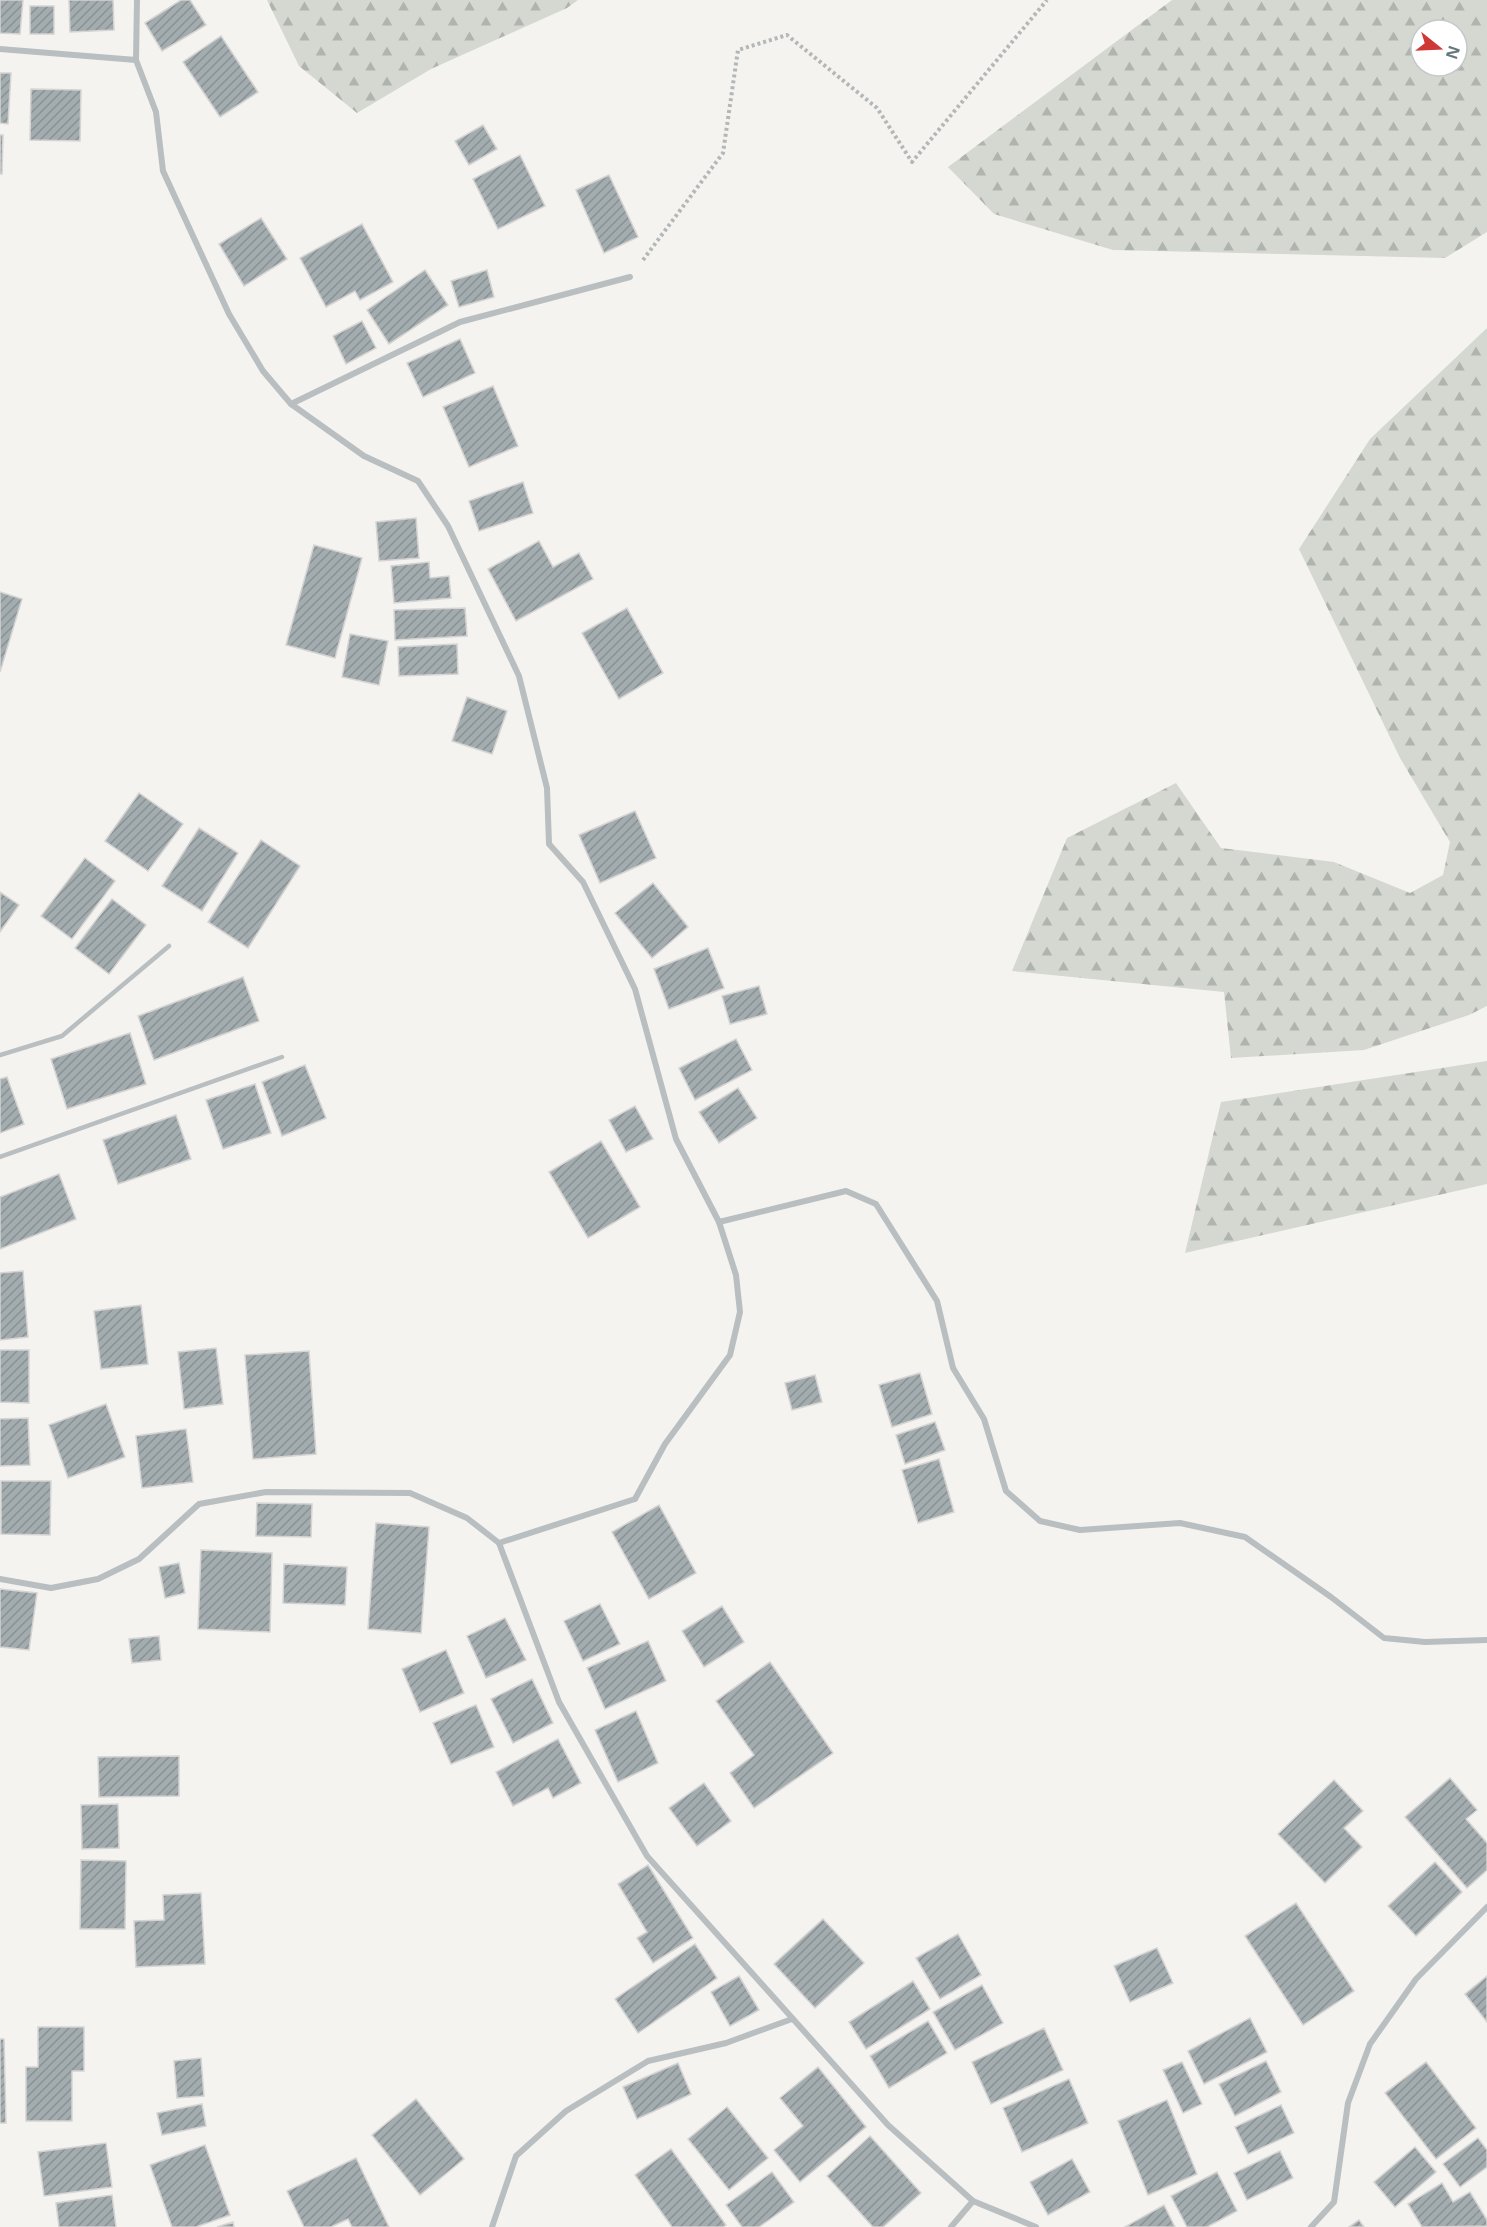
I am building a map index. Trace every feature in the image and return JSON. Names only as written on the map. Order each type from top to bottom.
[{"type":"street","points":[[137,0],[136,60],[156,112],[163,171],[229,314],[263,371],[291,404],[364,456],[418,481],[448,526],[519,676],[546,788],[549,844],[583,882],[635,989],[676,1139],[719,1222],[736,1275],[740,1312],[730,1355],[665,1444],[635,1499],[499,1543]]},
{"type":"street","points":[[0,49],[136,60]]},
{"type":"street","points":[[291,404],[460,322],[630,277]]},
{"type":"street","points":[[719,1222],[846,1191],[876,1204],[937,1300],[953,1368],[984,1419],[1006,1491],[1040,1521],[1080,1530],[1180,1523],[1245,1537],[1331,1597],[1384,1638],[1425,1642],[1487,1640]]},
{"type":"street","points":[[0,1579],[51,1588],[98,1579],[139,1558],[199,1504],[266,1492],[410,1493],[466,1518],[499,1543],[559,1702],[647,1856],[888,2126],[973,2201],[1036,2227]]},
{"type":"street","points":[[1311,2227],[1334,2202],[1348,2103],[1370,2044],[1416,1979],[1487,1906]]},
{"type":"street","points":[[492,2227],[516,2156],[566,2111],[648,2061],[726,2043],[792,2019]]},
{"type":"street","points":[[951,2227],[973,2201]]},
{"type":"lane","points":[[0,1055],[62,1036],[169,946]]},
{"type":"lane","points":[[0,1156],[282,1057]]},
{"type":"path","points":[[630,277],[723,153],[738,50],[787,35],[878,108],[912,162],[1047,0]]},
{"type":"green space","points":[[267,0],[578,0],[567,8],[431,69],[357,113],[299,66]]},
{"type":"green space","points":[[1172,0],[1487,0],[1487,232],[1445,258],[1113,250],[994,214],[948,167]]},
{"type":"green space","points":[[1487,328],[1487,1006],[1469,1015],[1364,1050],[1231,1058],[1224,992],[1012,971],[1067,838],[1176,783],[1221,848],[1334,862],[1410,893],[1443,875],[1450,842],[1400,758],[1299,549],[1370,439]]},
{"type":"green space","points":[[1487,1061],[1487,1184],[1185,1253],[1221,1102]]},
{"type":"building","points":[[0,0],[23,0],[20,34],[0,33]]},
{"type":"building","points":[[69,0],[113,0],[114,30],[70,32]]},
{"type":"building","points":[[181,0],[190,0],[206,25],[162,51],[145,23]]},
{"type":"building","points":[[30,6],[54,6],[54,34],[30,34]]},
{"type":"building","points":[[221,36],[258,92],[220,117],[183,62]]},
{"type":"building","points":[[0,73],[11,73],[8,124],[0,123]]},
{"type":"building","points":[[31,89],[81,90],[80,141],[30,140]]},
{"type":"building","points":[[483,125],[497,149],[469,165],[455,141]]},
{"type":"building","points":[[0,135],[3,135],[2,174],[0,174]]},
{"type":"building","points":[[520,155],[545,206],[498,229],[473,179]]},
{"type":"building","points":[[609,175],[638,237],[604,253],[576,190]]},
{"type":"building","points":[[261,218],[287,259],[244,286],[219,244]]},
{"type":"building","points":[[362,224],[393,282],[360,300],[355,291],[326,307],[300,258]]},
{"type":"building","points":[[425,270],[448,305],[389,344],[367,310]]},
{"type":"building","points":[[487,270],[494,297],[459,307],[451,281]]},
{"type":"building","points":[[362,321],[376,348],[346,364],[333,336]]},
{"type":"building","points":[[460,339],[475,373],[423,397],[407,363]]},
{"type":"building","points":[[493,386],[518,446],[469,467],[443,407]]},
{"type":"building","points":[[523,482],[533,513],[479,531],[469,501]]},
{"type":"building","points":[[416,518],[419,558],[379,561],[376,522]]},
{"type":"building","points":[[539,541],[553,567],[579,553],[593,579],[516,621],[488,569]]},
{"type":"building","points":[[314,545],[362,558],[335,658],[286,645]]},
{"type":"building","points":[[429,562],[430,578],[449,576],[451,598],[394,603],[391,566]]},
{"type":"building","points":[[0,592],[22,599],[0,672]]},
{"type":"building","points":[[465,608],[467,636],[395,640],[394,610]]},
{"type":"building","points":[[627,608],[663,673],[619,699],[582,633]]},
{"type":"building","points":[[350,634],[388,641],[379,685],[342,677]]},
{"type":"building","points":[[457,644],[458,674],[399,676],[398,647]]},
{"type":"building","points":[[467,697],[507,711],[492,754],[452,741]]},
{"type":"building","points":[[139,793],[183,824],[148,871],[105,841]]},
{"type":"building","points":[[635,811],[656,858],[600,883],[579,835]]},
{"type":"building","points":[[199,828],[238,853],[202,911],[162,886]]},
{"type":"building","points":[[261,840],[300,866],[248,948],[208,922]]},
{"type":"building","points":[[85,858],[115,881],[72,939],[41,916]]},
{"type":"building","points":[[653,883],[688,927],[652,958],[615,913]]},
{"type":"building","points":[[0,892],[19,905],[0,932]]},
{"type":"building","points":[[112,899],[146,925],[109,974],[75,948]]},
{"type":"building","points":[[708,948],[724,988],[669,1009],[654,969]]},
{"type":"building","points":[[243,977],[259,1021],[154,1060],[138,1016]]},
{"type":"building","points":[[759,986],[767,1014],[730,1024],[722,996]]},
{"type":"building","points":[[130,1033],[146,1084],[67,1109],[51,1059]]},
{"type":"building","points":[[736,1039],[752,1070],[695,1100],[679,1068]]},
{"type":"building","points":[[305,1065],[326,1118],[282,1136],[262,1082]]},
{"type":"building","points":[[7,1077],[24,1124],[0,1133],[0,1079]]},
{"type":"building","points":[[255,1084],[271,1133],[223,1149],[206,1100]]},
{"type":"building","points":[[738,1088],[757,1118],[719,1143],[699,1112]]},
{"type":"building","points":[[635,1106],[653,1139],[626,1152],[609,1120]]},
{"type":"building","points":[[176,1115],[191,1159],[118,1184],[103,1140]]},
{"type":"building","points":[[601,1141],[640,1207],[588,1238],[549,1172]]},
{"type":"building","points":[[59,1174],[76,1219],[0,1249],[0,1197]]},
{"type":"building","points":[[23,1271],[28,1337],[0,1340],[0,1273]]},
{"type":"building","points":[[141,1305],[148,1364],[101,1369],[94,1311]]},
{"type":"building","points":[[216,1348],[223,1404],[184,1409],[178,1352]]},
{"type":"building","points":[[0,1350],[29,1350],[29,1403],[0,1402]]},
{"type":"building","points":[[309,1351],[316,1454],[253,1459],[245,1355]]},
{"type":"building","points":[[920,1373],[932,1414],[892,1427],[879,1385]]},
{"type":"building","points":[[815,1375],[822,1402],[792,1410],[785,1383]]},
{"type":"building","points":[[106,1404],[125,1457],[68,1478],[49,1425]]},
{"type":"building","points":[[28,1418],[30,1465],[0,1466],[0,1419]]},
{"type":"building","points":[[935,1422],[945,1450],[905,1464],[896,1435]]},
{"type":"building","points":[[186,1429],[193,1482],[142,1488],[136,1436]]},
{"type":"building","points":[[939,1459],[954,1512],[918,1523],[902,1470]]},
{"type":"building","points":[[1,1481],[51,1481],[50,1535],[1,1534]]},
{"type":"building","points":[[257,1503],[312,1504],[311,1537],[256,1536]]},
{"type":"building","points":[[659,1505],[696,1573],[649,1599],[612,1532]]},
{"type":"building","points":[[376,1523],[429,1527],[421,1633],[368,1629]]},
{"type":"building","points":[[201,1550],[272,1553],[270,1632],[198,1629]]},
{"type":"building","points":[[179,1563],[185,1593],[165,1598],[159,1567]]},
{"type":"building","points":[[284,1564],[347,1567],[345,1605],[283,1603]]},
{"type":"building","points":[[0,1589],[37,1593],[29,1650],[0,1647]]},
{"type":"building","points":[[600,1604],[620,1644],[583,1661],[564,1621]]},
{"type":"building","points":[[722,1606],[744,1642],[704,1667],[682,1631]]},
{"type":"building","points":[[505,1618],[526,1660],[486,1678],[467,1636]]},
{"type":"building","points":[[159,1636],[161,1660],[132,1663],[129,1639]]},
{"type":"building","points":[[648,1641],[666,1681],[605,1709],[587,1668]]},
{"type":"building","points":[[446,1650],[464,1693],[420,1712],[402,1669]]},
{"type":"building","points":[[770,1662],[833,1753],[754,1808],[730,1773],[754,1755],[716,1701]]},
{"type":"building","points":[[532,1679],[553,1723],[513,1743],[491,1699]]},
{"type":"building","points":[[476,1705],[494,1747],[451,1764],[433,1723]]},
{"type":"building","points":[[636,1711],[658,1763],[618,1782],[595,1730]]},
{"type":"building","points":[[558,1739],[581,1783],[553,1798],[548,1788],[513,1806],[496,1772]]},
{"type":"building","points":[[179,1756],[179,1796],[99,1797],[98,1757]]},
{"type":"building","points":[[1450,1778],[1477,1810],[1466,1819],[1487,1843],[1487,1870],[1467,1888],[1405,1817]]},
{"type":"building","points":[[1334,1780],[1363,1811],[1344,1828],[1362,1847],[1325,1883],[1278,1834]]},
{"type":"building","points":[[704,1783],[731,1821],[697,1846],[669,1808]]},
{"type":"building","points":[[118,1804],[119,1848],[82,1849],[81,1805]]},
{"type":"building","points":[[81,1860],[126,1861],[125,1929],[80,1929]]},
{"type":"building","points":[[1435,1862],[1462,1892],[1416,1936],[1388,1906]]},
{"type":"building","points":[[648,1865],[693,1938],[653,1963],[637,1938],[647,1932],[618,1884]]},
{"type":"building","points":[[201,1893],[205,1964],[136,1967],[134,1921],[164,1920],[163,1895]]},
{"type":"building","points":[[1296,1903],[1354,1991],[1303,2025],[1245,1936]]},
{"type":"building","points":[[823,1919],[864,1963],[815,2008],[774,1964]]},
{"type":"building","points":[[958,1934],[981,1975],[940,1999],[916,1958]]},
{"type":"building","points":[[695,1944],[717,1978],[638,2033],[615,1999]]},
{"type":"building","points":[[1157,1948],[1173,1983],[1130,2002],[1114,1966]]},
{"type":"building","points":[[739,1976],[759,2010],[730,2026],[711,1992]]},
{"type":"building","points":[[1487,1976],[1487,2022],[1465,1994]]},
{"type":"building","points":[[913,1981],[930,2009],[866,2049],[849,2022]]},
{"type":"building","points":[[982,1985],[1003,2023],[955,2050],[933,2012]]},
{"type":"building","points":[[1250,2018],[1267,2052],[1204,2084],[1188,2051]]},
{"type":"building","points":[[928,2021],[947,2053],[889,2088],[870,2056]]},
{"type":"building","points":[[38,2027],[84,2027],[84,2071],[72,2071],[72,2121],[26,2121],[26,2067],[38,2067]]},
{"type":"building","points":[[1044,2028],[1063,2070],[991,2104],[972,2062]]},
{"type":"building","points":[[0,2039],[4,2039],[6,2123],[0,2123]]},
{"type":"building","points":[[201,2058],[204,2096],[177,2098],[174,2061]]},
{"type":"building","points":[[1266,2061],[1281,2092],[1235,2116],[1219,2084]]},
{"type":"building","points":[[1182,2062],[1202,2104],[1183,2113],[1163,2070]]},
{"type":"building","points":[[1426,2062],[1476,2128],[1436,2159],[1385,2093]]},
{"type":"building","points":[[678,2063],[691,2094],[637,2119],[623,2087]]},
{"type":"building","points":[[818,2067],[866,2127],[800,2182],[774,2150],[803,2126],[780,2098]]},
{"type":"building","points":[[1069,2079],[1088,2123],[1022,2152],[1003,2108]]},
{"type":"building","points":[[416,2099],[464,2159],[420,2195],[372,2135]]},
{"type":"building","points":[[1167,2100],[1197,2174],[1148,2195],[1118,2121]]},
{"type":"building","points":[[202,2104],[206,2126],[162,2135],[157,2113]]},
{"type":"building","points":[[1281,2105],[1294,2133],[1248,2154],[1235,2127]]},
{"type":"building","points":[[727,2107],[768,2158],[729,2190],[688,2139]]},
{"type":"building","points":[[870,2136],[921,2193],[883,2227],[873,2227],[827,2176]]},
{"type":"building","points":[[1478,2138],[1487,2150],[1487,2167],[1460,2187],[1443,2164]]},
{"type":"building","points":[[106,2143],[112,2187],[44,2196],[38,2152]]},
{"type":"building","points":[[205,2145],[230,2215],[196,2227],[172,2227],[150,2165]]},
{"type":"building","points":[[1415,2147],[1436,2172],[1395,2207],[1374,2182]]},
{"type":"building","points":[[671,2149],[726,2225],[723,2227],[672,2227],[635,2175]]},
{"type":"building","points":[[1280,2151],[1293,2178],[1247,2200],[1234,2173]]},
{"type":"building","points":[[356,2158],[389,2227],[352,2227],[348,2219],[331,2227],[304,2227],[287,2191]]},
{"type":"building","points":[[1072,2159],[1090,2192],[1048,2215],[1030,2182]]},
{"type":"building","points":[[772,2172],[794,2202],[759,2227],[742,2227],[726,2205]]},
{"type":"building","points":[[1217,2172],[1237,2211],[1207,2227],[1187,2227],[1171,2196]]},
{"type":"building","points":[[1442,2183],[1453,2202],[1470,2192],[1487,2220],[1487,2226],[1422,2227],[1408,2204]]},
{"type":"building","points":[[112,2195],[116,2227],[59,2227],[56,2203]]},
{"type":"building","points":[[1164,2205],[1175,2227],[1125,2227]]},
{"type":"building","points":[[1359,2220],[1364,2227],[1349,2227]]},
{"type":"building","points":[[233,2222],[234,2227],[217,2227]]}]
